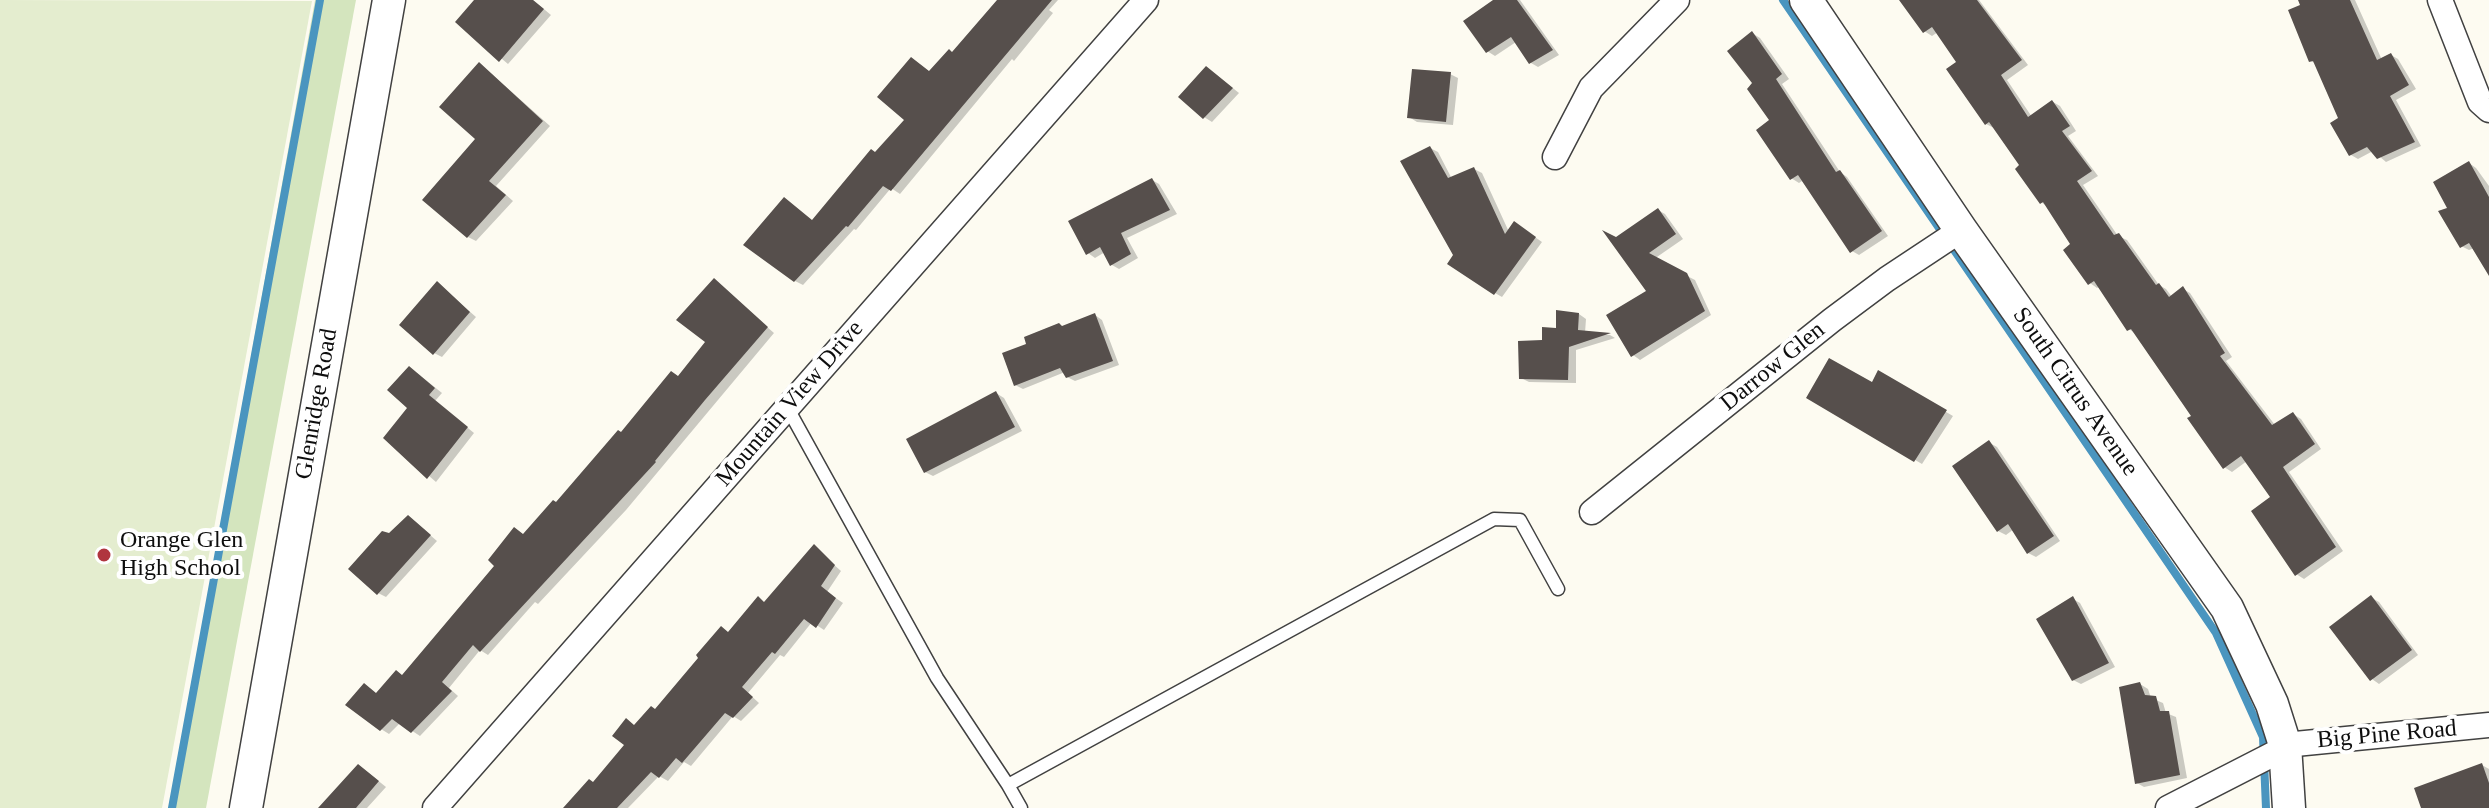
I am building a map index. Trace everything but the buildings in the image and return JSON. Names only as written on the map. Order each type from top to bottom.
[{"type":"street","name":"Glenridge Road","points":[[246,808],[389,0]]},
{"type":"street","name":"Mountain View Drive","points":[[435,808],[1146,0]]},
{"type":"street","points":[[1555,157],[1591,88],[1677,0]]},
{"type":"street","name":"South Citrus Avenue","points":[[1806,0],[1961,230],[2227,608],[2272,704],[2285,746],[2289,808]]},
{"type":"street","points":[[2440,0],[2480,102],[2489,110]]},
{"type":"street","name":"Darrow Glen","points":[[1592,512],[1832,320],[1961,230]]},
{"type":"street","name":"Big Pine Road","points":[[2285,746],[2489,725]]},
{"type":"street","points":[[2168,808],[2285,746]]},
{"type":"lane","points":[[787,407],[937,678],[1021,808]]},
{"type":"lane","points":[[1008,785],[1494,519],[1520,520],[1558,589]]},
{"type":"green space","name":"Orange Glen High School","points":[[0,0],[312,1],[162,808],[0,808]]},
{"type":"green space","points":[[315,0],[356,0],[206,808],[170,808]]},
{"type":"waterway","points":[[172,808],[320,0]]},
{"type":"waterway","points":[[1783,0],[2216,633],[2263,737],[2266,808]]},
{"type":"place","name":"Orange Glen High School","points":[[104,555]]}]
